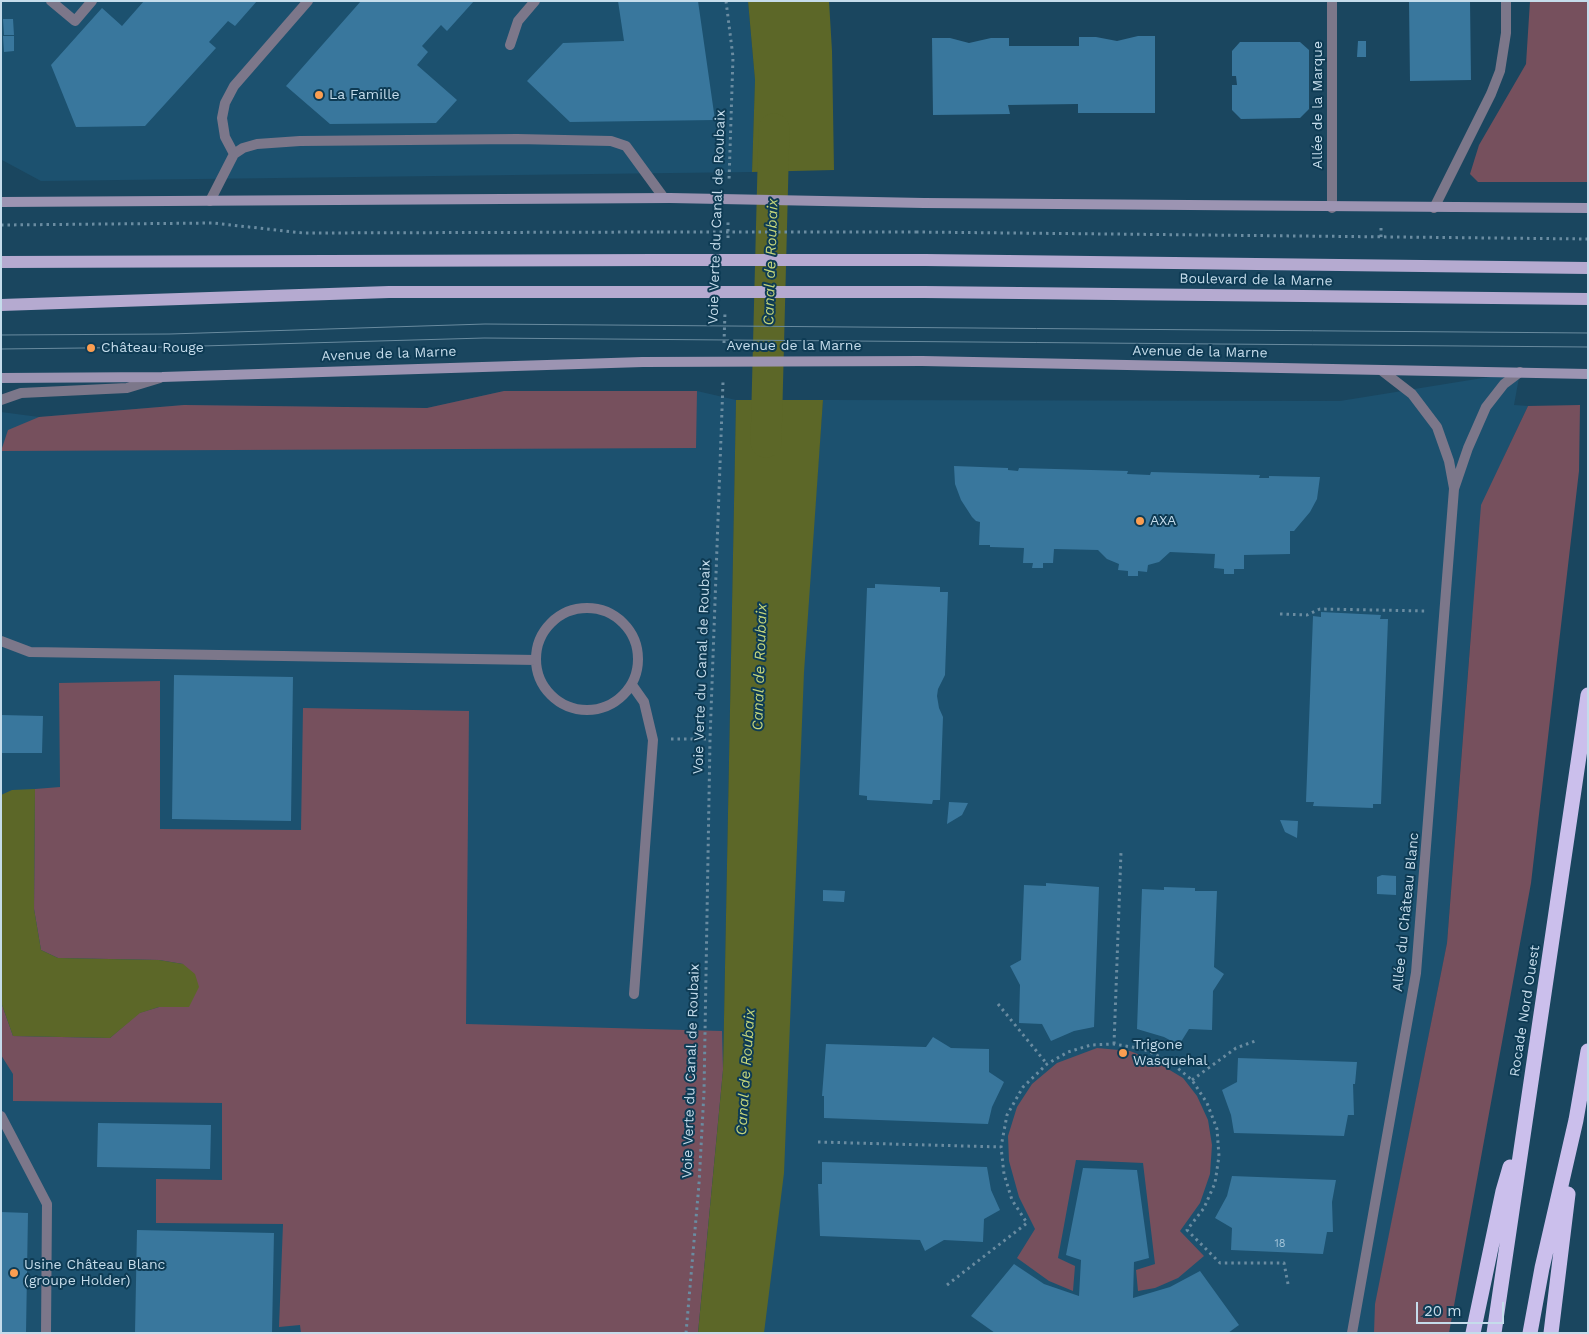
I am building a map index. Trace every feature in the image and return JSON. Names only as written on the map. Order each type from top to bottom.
[{"type":"highway","name":"Rocade Nord Ouest","points":[[1494,1333],[1588,695]]},
{"type":"highway","points":[[1530,1333],[1542,1268],[1576,1120],[1588,1051]]},
{"type":"highway","points":[[1551,1333],[1576,1120]]},
{"type":"highway","points":[[1473,1333],[1503,1191],[1524,1123]]},
{"type":"main road","name":"Boulevard de la Marne","points":[[1,262],[925,260],[1588,268]]},
{"type":"main road","name":"Boulevard de la Marne","points":[[1,305],[389,292],[924,292],[1588,299]]},
{"type":"street","points":[[51,1],[75,21],[92,1]]},
{"type":"street","points":[[234,154],[225,137],[222,118],[225,103],[234,86],[308,1]]},
{"type":"street","points":[[510,45],[518,21],[536,1]]},
{"type":"street","name":"Allée de la Marque","points":[[1332,1],[1332,208]]},
{"type":"street","points":[[1434,208],[1491,94],[1500,71],[1506,33],[1506,1]]},
{"type":"street","points":[[210,201],[234,154],[243,148],[257,144],[300,141],[518,139],[611,140],[626,146],[667,198]]},
{"type":"street","points":[[1,202],[667,198],[1332,208],[1588,208]]},
{"type":"street","name":"Avenue de la Marne","points":[[1,378],[162,377],[643,362],[922,361],[1588,374]]},
{"type":"street","name":"Allée du Château Blanc","points":[[1381,370],[1412,394],[1437,427],[1449,461],[1454,489]]},
{"type":"street","name":"Allée du Château Blanc","points":[[1352,1333],[1416,973],[1454,489],[1468,448],[1486,407],[1504,384],[1520,372]]},
{"type":"street","points":[[1,400],[21,393],[126,388],[162,377]]},
{"type":"street","points":[[582,608],[600,609],[618,617],[631,631],[638,648],[638,667],[632,686],[619,700],[602,708],[584,710],[565,706],[550,694],[539,678],[536,660],[539,641],[549,625],[564,613],[582,608]]},
{"type":"street","points":[[1,641],[30,652],[536,660]]},
{"type":"street","points":[[632,686],[644,702],[653,740],[634,994]]},
{"type":"street","points":[[1,1116],[47,1204],[46,1333]]},
{"type":"path","name":"Voie Verte du Canal de Roubaix","points":[[726,1],[733,57],[729,187]]},
{"type":"path","name":"Voie Verte du Canal de Roubaix","points":[[727,246],[728,216]]},
{"type":"path","points":[[1,225],[213,223],[303,233],[916,232],[1588,240]]},
{"type":"path","name":"Voie Verte du Canal de Roubaix","points":[[724,344],[725,305]]},
{"type":"path","name":"Voie Verte du Canal de Roubaix","points":[[686,1333],[699,1184],[704,1092],[710,739],[723,374]]},
{"type":"path","points":[[1280,614],[1307,615],[1320,609],[1424,611]]},
{"type":"path","points":[[653,740],[710,739]]},
{"type":"path","points":[[1114,1044],[1121,852]]},
{"type":"path","points":[[998,1004],[1046,1064]]},
{"type":"path","points":[[1192,1080],[1236,1048],[1258,1040]]},
{"type":"path","points":[[947,1285],[1027,1222],[1012,1200],[1004,1174],[1001,1147],[1007,1115],[1023,1086],[1046,1064],[1068,1052],[1090,1045],[1114,1044],[1143,1049],[1169,1061],[1192,1080],[1207,1103],[1216,1128],[1219,1156],[1215,1183],[1204,1208],[1187,1230],[1220,1262],[1284,1263],[1288,1284]]},
{"type":"path","points":[[818,1142],[1001,1147]]},
{"type":"shaded area","points":[[1,1],[748,1],[755,80],[752,172],[41,181],[2,160]]},
{"type":"shaded area","points":[[1530,1],[1588,1],[1588,182],[1478,182],[1470,174],[1479,145],[1526,64]]},
{"type":"shaded area","points":[[1520,372],[1514,405],[1528,406],[1504,457],[1472,620],[1447,943],[1382,1272],[1375,1333],[752,1333],[823,400],[1340,401]]},
{"type":"shaded area","points":[[504,391],[697,391],[736,400],[723,1070],[698,1333],[1,1333],[1,412],[39,417],[184,405],[427,408]]},
{"type":"shaded area","points":[[504,391],[697,391],[696,448],[1,451],[8,430],[39,417],[184,405],[427,408]]},
{"type":"shaded area","points":[[1580,405],[1579,471],[1531,883],[1449,1333],[1374,1333],[1375,1304],[1447,943],[1481,505],[1528,406]]},
{"type":"shaded area","points":[[160,681],[160,829],[301,830],[303,708],[469,711],[466,1024],[722,1031],[723,1070],[698,1333],[301,1333],[300,1325],[279,1327],[283,1224],[156,1223],[156,1179],[222,1180],[222,1103],[13,1101],[13,1074],[1,1055],[1,1002],[13,1036],[110,1038],[139,1013],[159,1007],[189,1007],[183,964],[159,960],[58,958],[41,950],[34,909],[35,789],[60,787],[59,683]]},
{"type":"shaded area","points":[[1097,1048],[1130,1051],[1153,1060],[1183,1078],[1197,1096],[1208,1120],[1212,1145],[1210,1174],[1200,1203],[1180,1231],[1204,1256],[1178,1278],[1155,1288],[1138,1291],[1136,1270],[1155,1264],[1143,1163],[1076,1160],[1058,1258],[1075,1266],[1073,1291],[1049,1281],[1017,1258],[1035,1229],[1019,1197],[1009,1161],[1008,1136],[1017,1107],[1032,1084],[1057,1063]]},
{"type":"water","points":[[748,1],[829,1],[832,51],[834,170],[752,172],[755,80]]},
{"type":"water","points":[[736,400],[823,400],[804,672],[784,1173],[764,1333],[698,1333],[723,1070]]},
{"type":"water","points":[[35,789],[34,909],[41,950],[58,958],[159,960],[183,964],[195,974],[199,987],[189,1007],[159,1007],[140,1013],[110,1038],[13,1036],[1,1002],[1,795],[12,790]]},
{"type":"building","points":[[144,1],[257,1],[235,26],[228,21],[209,42],[216,48],[145,126],[76,127],[51,65],[102,8],[122,26]]},
{"type":"building","points":[[361,1],[474,1],[447,31],[441,25],[422,46],[428,52],[417,65],[457,100],[436,123],[330,124],[286,86]]},
{"type":"building","points":[[618,1],[698,1],[715,120],[570,122],[527,81],[563,43],[624,41]]},
{"type":"building","points":[[1409,1],[1470,1],[1471,80],[1410,81]]},
{"type":"building","points":[[3,19],[13,19],[14,35],[4,35]]},
{"type":"building","points":[[3,36],[14,36],[14,51],[4,52]]},
{"type":"building","points":[[1138,36],[1155,36],[1155,113],[1078,113],[1078,104],[1008,105],[1010,114],[933,115],[932,38],[950,38],[969,43],[991,38],[1009,38],[1009,46],[1079,46],[1079,37],[1096,37],[1117,41]]},
{"type":"building","points":[[1358,41],[1366,41],[1366,57],[1357,57]]},
{"type":"building","points":[[1240,42],[1300,42],[1309,50],[1309,109],[1300,118],[1241,119],[1232,110],[1232,85],[1237,85],[1236,76],[1232,76],[1232,51]]},
{"type":"building","name":"AXA","points":[[954,466],[1008,468],[1008,470],[1018,471],[1019,468],[1128,471],[1127,474],[1150,475],[1151,472],[1260,475],[1259,478],[1269,478],[1269,476],[1320,477],[1317,499],[1310,512],[1294,531],[1290,531],[1290,554],[1244,555],[1244,569],[1234,569],[1234,574],[1224,574],[1224,569],[1214,568],[1215,554],[1170,552],[1159,562],[1148,565],[1147,572],[1138,571],[1138,576],[1128,576],[1128,571],[1118,570],[1119,564],[1107,559],[1098,550],[1054,549],[1053,563],[1043,563],[1043,568],[1032,568],[1033,563],[1023,563],[1024,548],[979,545],[980,522],[972,517],[961,500],[955,484]]},
{"type":"building","points":[[875,584],[940,587],[940,592],[948,592],[945,675],[938,689],[937,696],[943,717],[940,800],[933,800],[932,804],[867,800],[867,796],[859,795],[867,588],[875,588]]},
{"type":"building","points":[[1321,612],[1381,615],[1380,619],[1388,619],[1381,804],[1373,804],[1373,808],[1313,806],[1314,802],[1306,802],[1313,616],[1321,617]]},
{"type":"building","points":[[174,675],[293,677],[291,821],[172,819]]},
{"type":"building","points":[[1,715],[43,716],[42,753],[1,753]]},
{"type":"building","points":[[949,802],[968,803],[962,815],[947,824]]},
{"type":"building","points":[[1280,820],[1298,821],[1297,838],[1285,832]]},
{"type":"building","points":[[1382,875],[1396,876],[1396,895],[1377,894],[1377,877]]},
{"type":"building","points":[[1046,883],[1099,887],[1094,1027],[1074,1031],[1051,1041],[1042,1024],[1019,1023],[1020,985],[1010,966],[1021,960],[1024,885],[1046,886]]},
{"type":"building","points":[[1164,887],[1195,888],[1195,891],[1217,891],[1214,967],[1224,974],[1213,991],[1212,1030],[1189,1029],[1179,1045],[1164,1037],[1137,1029],[1142,889],[1164,890]]},
{"type":"building","points":[[823,890],[845,891],[844,902],[823,901]]},
{"type":"building","points":[[933,1037],[951,1048],[989,1049],[989,1072],[1004,1082],[992,1107],[988,1124],[824,1118],[824,1096],[822,1096],[826,1044],[926,1047]]},
{"type":"building","points":[[1238,1058],[1357,1062],[1355,1084],[1353,1084],[1354,1115],[1348,1115],[1344,1136],[1234,1133],[1231,1115],[1222,1090],[1237,1082]]},
{"type":"building","points":[[98,1123],[211,1125],[210,1169],[97,1167]]},
{"type":"building","points":[[822,1162],[987,1167],[991,1190],[1000,1210],[984,1219],[983,1242],[944,1240],[925,1251],[920,1240],[820,1236],[818,1184],[822,1184]]},
{"type":"building","points":[[1083,1168],[1137,1170],[1149,1258],[1134,1262],[1133,1298],[1170,1287],[1200,1271],[1239,1325],[1228,1333],[995,1333],[971,1316],[1014,1264],[1044,1284],[1079,1296],[1081,1260],[1066,1255]]},
{"type":"building","points":[[1232,1176],[1336,1180],[1332,1202],[1333,1232],[1327,1232],[1323,1254],[1231,1250],[1232,1228],[1215,1218],[1227,1196]]},
{"type":"building","name":"Usine Château Blanc (groupe Holder)","points":[[1,1212],[28,1213],[26,1333],[1,1333]]},
{"type":"building","points":[[137,1230],[274,1233],[272,1333],[135,1333]]},
{"type":"waterway","name":"Canal de Roubaix","points":[[766,442],[774,129]]},
{"type":"tram line","points":[[1,335],[170,334],[485,324],[1588,333]]},
{"type":"tram line","points":[[1,349],[166,347],[484,338],[1588,347]]},
{"type":"place","name":"La Famille","points":[[319,95]]},
{"type":"place","name":"Château Rouge","points":[[91,348]]},
{"type":"place","name":"AXA","points":[[1140,521]]},
{"type":"place","name":"Trigone Wasquehal","points":[[1123,1053]]},
{"type":"place","name":"Usine Château Blanc (groupe Holder)","points":[[14,1273]]}]
